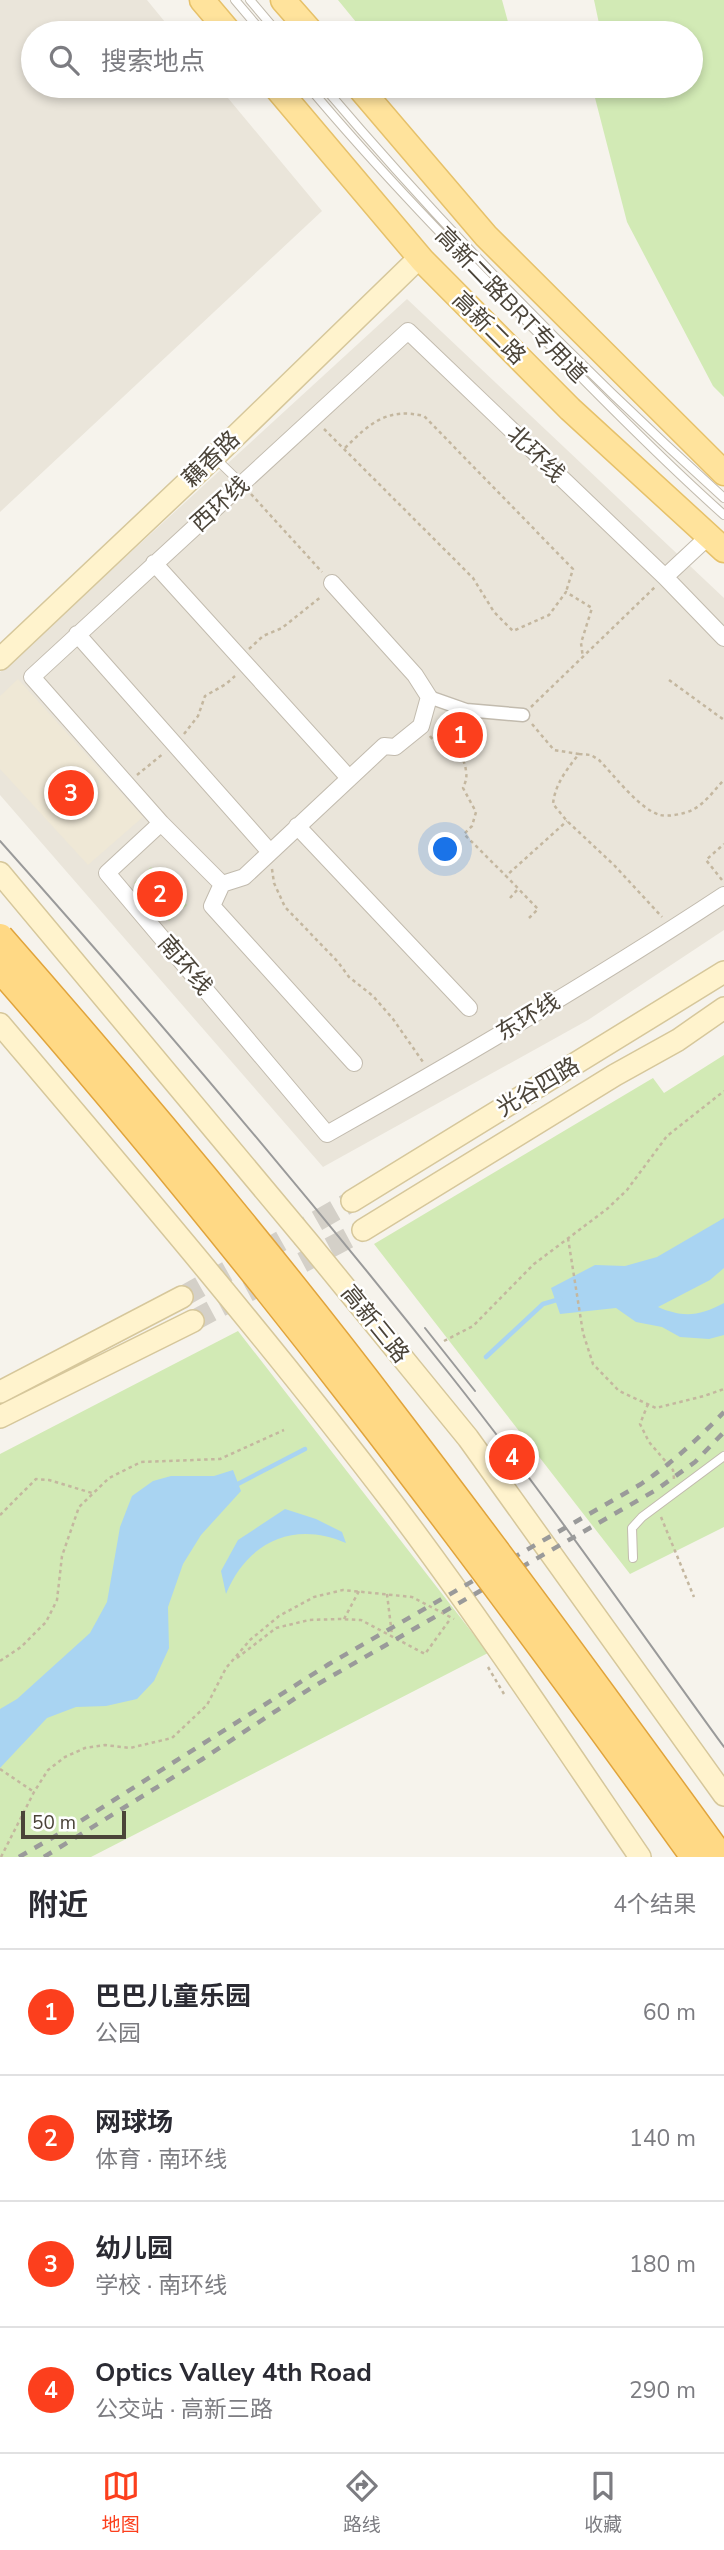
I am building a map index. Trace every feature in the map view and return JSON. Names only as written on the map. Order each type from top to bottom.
[{"type":"highway","name":"高新三路","points":[[0,937],[215,1192],[390,1411],[571,1650],[721,1857]]},
{"type":"highway","points":[[0,969],[199,1205],[374,1424],[554,1662],[694,1857]]},
{"type":"main road","points":[[202,0],[220,21]]},
{"type":"main road","points":[[283,0],[301,21]]},
{"type":"main road","name":"高新二路","points":[[285,98],[420,257],[569,409],[716,543]]},
{"type":"main road","points":[[368,98],[486,236],[724,473]]},
{"type":"main road","name":"藕香路","points":[[0,659],[420,257]]},
{"type":"main road","name":"高新三路","points":[[0,873],[309,1242],[468,1438],[724,1795]]},
{"type":"main road","name":"光谷四路","points":[[352,1201],[724,972]]},
{"type":"main road","name":"光谷四路","points":[[363,1230],[615,1075],[678,1040],[724,1008]]},
{"type":"main road","points":[[0,1024],[227,1290],[393,1503],[523,1685],[640,1857]]},
{"type":"main road","points":[[0,1392],[181,1297]]},
{"type":"main road","points":[[0,1417],[193,1321]]},
{"type":"street","name":"西环线","points":[[126,784],[32,677],[408,331]]},
{"type":"street","name":"北环线","points":[[408,331],[724,638]]},
{"type":"street","points":[[664,577],[716,543]]},
{"type":"street","points":[[154,563],[349,778]]},
{"type":"street","points":[[332,583],[415,676],[429,697],[466,710],[523,715]]},
{"type":"street","points":[[77,634],[270,852]]},
{"type":"street","points":[[354,1063],[212,906],[222,884],[244,877],[384,746],[395,747],[421,726],[429,697]]},
{"type":"street","points":[[126,784],[222,884]]},
{"type":"street","name":"南环线","points":[[161,823],[107,873],[327,1134]]},
{"type":"street","points":[[297,826],[468,1007]]},
{"type":"street","name":"东环线","points":[[327,1134],[433,1074],[724,895]]},
{"type":"lane","points":[[235,0],[253,21]]},
{"type":"lane","points":[[250,0],[268,21]]},
{"type":"lane","name":"高新二路BRT专用道","points":[[318,98],[364,152],[491,286],[665,463],[724,515]]},
{"type":"lane","name":"高新二路BRT专用道","points":[[333,98],[390,165],[554,338],[724,498]]},
{"type":"lane","points":[[214,457],[242,484]]},
{"type":"lane","points":[[633,1558],[632,1528],[642,1517],[724,1456]]},
{"type":"path","points":[[313,418],[343,449],[473,578],[494,611],[513,631],[549,615],[566,592],[573,569],[424,416],[413,413],[389,415],[371,422],[343,449]]},
{"type":"path","points":[[126,784],[174,745],[198,716],[205,696],[234,677],[240,658],[263,636],[282,628],[311,607],[332,583],[242,484]]},
{"type":"path","points":[[664,577],[523,715],[554,750],[591,755],[640,802],[659,815],[692,810],[707,799],[724,780]]},
{"type":"path","points":[[566,592],[592,608],[581,643],[583,658]]},
{"type":"path","points":[[669,680],[724,720]]},
{"type":"path","points":[[421,726],[438,746],[455,751],[465,761],[467,779],[463,788],[477,811],[472,826],[464,834],[538,909],[529,918]]},
{"type":"path","points":[[579,754],[554,793],[553,804],[567,821],[614,865],[672,929]]},
{"type":"path","points":[[506,876],[567,821]]},
{"type":"path","points":[[724,844],[706,860],[724,883]]},
{"type":"path","points":[[270,852],[274,883],[285,907],[349,977],[373,996],[433,1074]]},
{"type":"path","points":[[510,898],[518,889]]},
{"type":"path","points":[[444,1341],[473,1326],[534,1264],[607,1209],[627,1190],[667,1136],[724,1091]]},
{"type":"path","points":[[568,1238],[583,1333],[593,1364],[619,1391],[656,1408],[724,1389]]},
{"type":"path","points":[[0,1661],[21,1647],[46,1622],[57,1600],[62,1556],[79,1507],[109,1478],[141,1462],[219,1459],[284,1430]]},
{"type":"path","points":[[0,1515],[36,1479],[49,1480],[93,1494]]},
{"type":"path","points":[[1,1857],[48,1770],[85,1748],[105,1745],[130,1748],[172,1738],[207,1705],[231,1662],[250,1640],[279,1616],[302,1603],[343,1590],[412,1597],[460,1622]]},
{"type":"path","points":[[344,1620],[359,1591]]},
{"type":"path","points":[[387,1594],[392,1635]]},
{"type":"path","points":[[231,1662],[276,1628],[309,1620],[361,1620],[425,1654],[451,1617]]},
{"type":"path","points":[[485,1663],[504,1694]]},
{"type":"path","points":[[0,1769],[34,1792]]},
{"type":"shaded area","points":[[0,0],[147,0],[164,21],[21,21],[21,98],[228,98],[322,211],[0,512]]},
{"type":"shaded area","points":[[407,299],[724,598],[724,930],[588,1020],[323,1167],[0,795],[0,672]]},
{"type":"shaded area","points":[[18,679],[143,817],[88,865],[0,769],[0,696]]},
{"type":"green space","points":[[338,0],[502,0],[508,21],[355,21]]},
{"type":"green space","points":[[594,0],[724,0],[724,397],[713,386],[627,222],[595,98],[703,98],[703,21],[598,21]]},
{"type":"green space","points":[[151,867],[187,905],[169,921],[134,883]]},
{"type":"green space","points":[[724,1055],[724,1527],[630,1574],[374,1244],[653,1078],[664,1093]]},
{"type":"green space","points":[[238,1331],[488,1653],[91,1857],[0,1857],[0,1454]]},
{"type":"water","points":[[724,1218],[724,1268],[710,1280],[658,1307],[675,1313],[691,1314],[707,1311],[724,1303],[724,1335],[709,1339],[680,1337],[662,1327],[636,1322],[616,1308],[560,1314],[551,1288],[595,1265],[625,1266],[657,1257]]},
{"type":"water","points":[[233,1470],[241,1491],[201,1535],[183,1564],[168,1607],[169,1648],[154,1681],[137,1699],[106,1706],[76,1707],[47,1718],[0,1768],[0,1709],[17,1699],[90,1633],[107,1602],[120,1527],[132,1496],[153,1481],[171,1476],[214,1476]]},
{"type":"water","points":[[285,1509],[316,1519],[342,1532],[346,1543],[327,1536],[308,1534],[274,1540],[246,1561],[226,1594],[221,1571],[238,1540]]},
{"type":"waterway","points":[[486,1357],[543,1304],[560,1299]]},
{"type":"waterway","points":[[234,1486],[305,1449]]},
{"type":"tunnel","points":[[182,1297],[352,1201]]},
{"type":"tunnel","points":[[193,1321],[363,1230]]},
{"type":"tram line","points":[[0,841],[229,1105],[451,1376],[521,1467],[724,1747]]},
{"type":"tram line","points":[[425,1328],[475,1391]]},
{"type":"railway","points":[[19,1857],[76,1824],[329,1664],[641,1484],[684,1450],[724,1412]]},
{"type":"railway","points":[[44,1857],[311,1688],[656,1490],[695,1462],[724,1432]]},
{"type":"place","name":"巴巴儿童乐园","points":[[460,735]]},
{"type":"place","name":"幼儿园","points":[[71,793]]},
{"type":"place","name":"网球场","points":[[160,894]]},
{"type":"place","name":"Optics Valley 4th Road","points":[[512,1457]]}]
